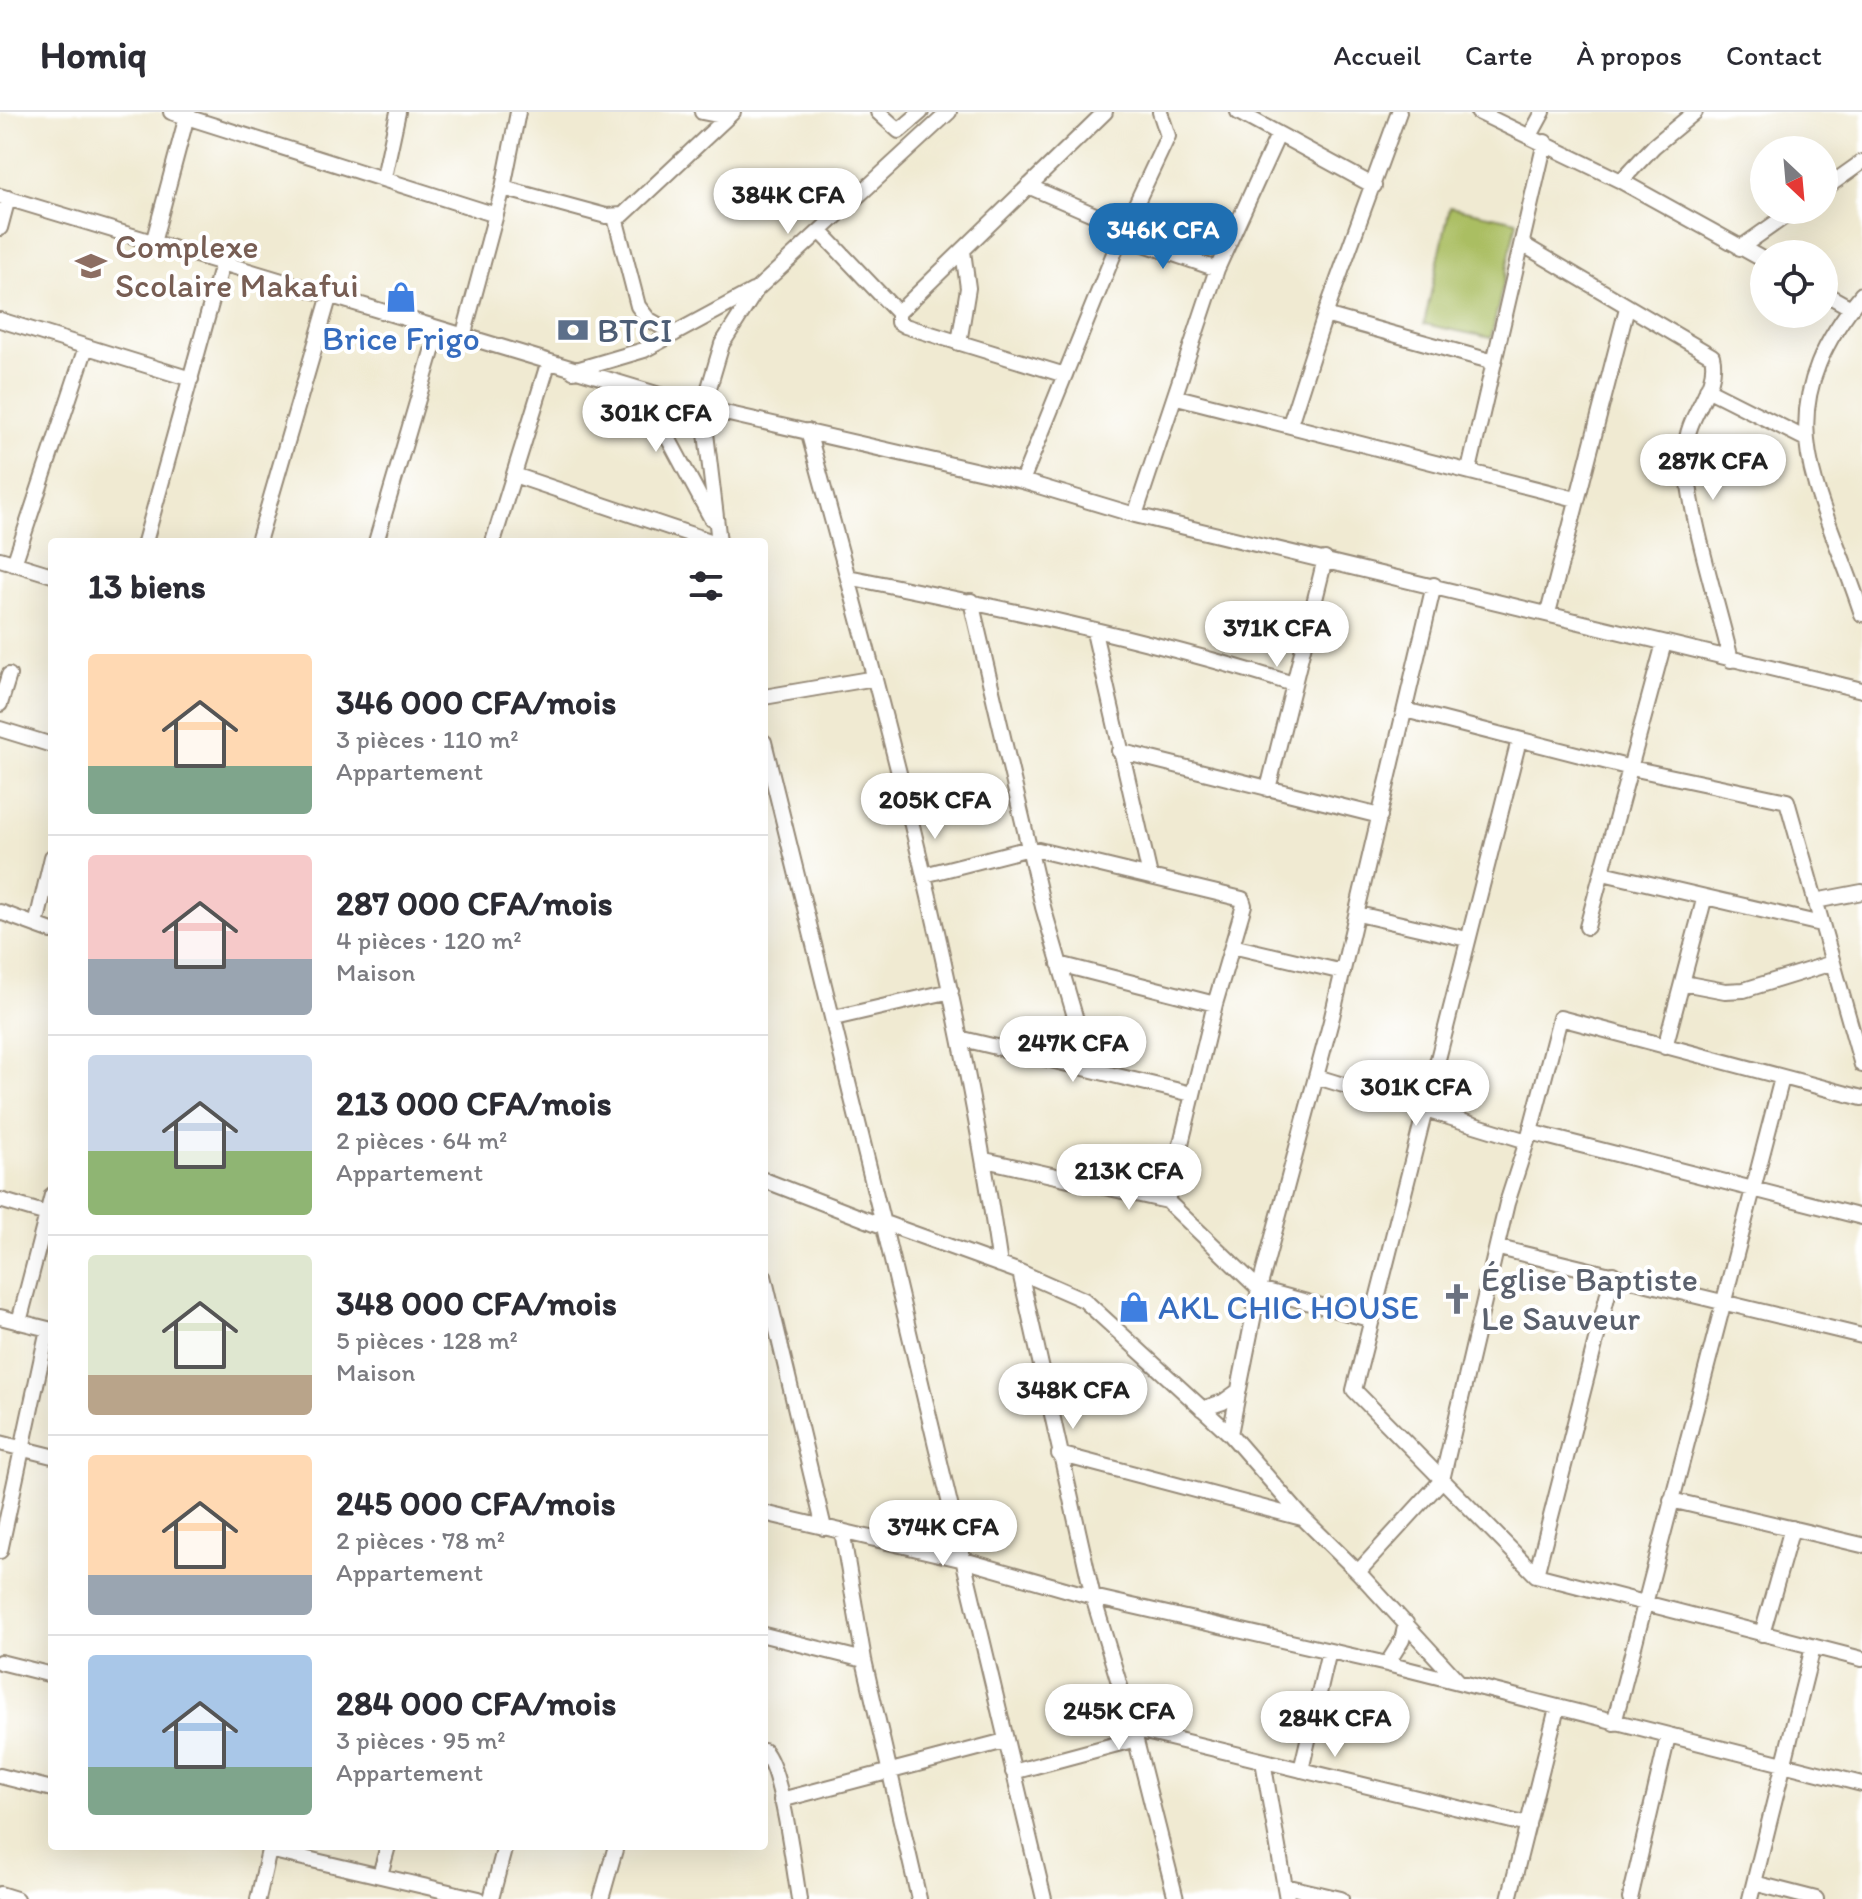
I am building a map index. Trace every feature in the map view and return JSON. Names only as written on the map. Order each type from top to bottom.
[{"type":"street","points":[[171,112],[496,215]]},
{"type":"street","points":[[384,177],[398,112]]},
{"type":"street","points":[[463,337],[503,188],[518,112]]},
{"type":"street","points":[[702,112],[730,115]]},
{"type":"street","points":[[878,112],[899,131],[921,112]]},
{"type":"street","points":[[573,371],[644,350],[757,289],[949,112]]},
{"type":"street","points":[[898,313],[1105,112]]},
{"type":"street","points":[[1022,481],[1123,232],[1168,136],[1168,127],[1160,112]]},
{"type":"street","points":[[1238,112],[1374,186]]},
{"type":"street","points":[[1290,424],[1325,315],[1399,112]]},
{"type":"street","points":[[1478,112],[1621,181],[1750,253]]},
{"type":"street","points":[[1530,136],[1543,112]]},
{"type":"street","points":[[1621,181],[1654,146],[1695,112]]},
{"type":"street","points":[[153,243],[187,115]]},
{"type":"street","points":[[503,188],[615,217],[623,215],[730,115]]},
{"type":"street","points":[[1135,515],[1177,397],[1217,269],[1278,135]]},
{"type":"street","points":[[1469,470],[1545,142]]},
{"type":"street","points":[[1838,179],[1862,162]]},
{"type":"street","points":[[1028,186],[1123,232],[1217,269]]},
{"type":"street","points":[[0,228],[4,197],[438,331],[703,408],[1022,481],[1135,515],[1862,690]]},
{"type":"street","points":[[615,217],[638,306],[648,319],[674,334]]},
{"type":"street","points":[[1740,248],[1774,224]]},
{"type":"street","points":[[821,232],[898,313],[898,322],[1065,375]]},
{"type":"street","points":[[1522,244],[1712,356],[1715,368],[1686,429],[1686,454],[1693,502],[1731,660]]},
{"type":"street","points":[[959,343],[968,288],[963,251]]},
{"type":"street","points":[[146,538],[222,264]]},
{"type":"street","points":[[718,534],[703,408],[722,344],[757,289]]},
{"type":"street","points":[[1862,294],[1830,338],[1812,378],[1804,418],[1804,438],[1823,513],[1862,614]]},
{"type":"street","points":[[259,538],[329,298]]},
{"type":"street","points":[[1838,301],[1851,308]]},
{"type":"street","points":[[1548,613],[1627,308]]},
{"type":"street","points":[[1325,315],[1494,362]]},
{"type":"street","points":[[0,320],[191,379]]},
{"type":"street","points":[[377,538],[438,331]]},
{"type":"street","points":[[48,574],[7,562],[86,347]]},
{"type":"street","points":[[494,538],[548,364]]},
{"type":"street","points":[[597,378],[638,407],[667,436],[718,534]]},
{"type":"street","points":[[1707,389],[1804,438]]},
{"type":"street","points":[[1177,397],[1576,499]]},
{"type":"street","points":[[808,431],[875,678],[963,1039],[1000,1265]]},
{"type":"street","points":[[514,475],[701,538]]},
{"type":"street","points":[[1268,789],[1325,559]]},
{"type":"street","points":[[848,577],[1074,624],[1094,632],[1212,659],[1293,684]]},
{"type":"street","points":[[1230,1434],[1259,1289],[1358,914],[1434,585]]},
{"type":"street","points":[[971,601],[1059,964],[1090,1068]]},
{"type":"street","points":[[1094,632],[1150,876]]},
{"type":"street","points":[[1587,927],[1664,643]]},
{"type":"street","points":[[0,704],[9,675]]},
{"type":"street","points":[[768,696],[875,678]]},
{"type":"street","points":[[1405,710],[1631,768],[1787,801],[1862,1065]]},
{"type":"street","points":[[0,729],[48,744]]},
{"type":"street","points":[[1519,740],[1369,1319],[1354,1390],[1536,1575],[1862,1659]]},
{"type":"street","points":[[1119,751],[1380,816]]},
{"type":"street","points":[[768,759],[834,1018],[960,1559],[1044,1899]]},
{"type":"street","points":[[924,875],[1030,848],[1242,899],[1244,905],[1215,1004],[1167,1201]]},
{"type":"street","points":[[1603,873],[1704,900],[1821,924]]},
{"type":"street","points":[[36,925],[48,874]]},
{"type":"street","points":[[1815,901],[1862,892]]},
{"type":"street","points":[[1665,1047],[1704,900]]},
{"type":"street","points":[[0,912],[48,930]]},
{"type":"street","points":[[1358,914],[1467,939]]},
{"type":"street","points":[[1232,946],[1343,972]]},
{"type":"street","points":[[1683,983],[1725,991],[1744,990],[1832,963]]},
{"type":"street","points":[[1059,964],[1215,1004]]},
{"type":"street","points":[[834,1018],[951,991]]},
{"type":"street","points":[[1358,1572],[1442,1480],[1499,1248],[1507,1203],[1529,1136],[1560,1018],[1862,1098]]},
{"type":"street","points":[[963,1039],[1192,1094]]},
{"type":"street","points":[[1317,1077],[1424,1110],[1862,1217]]},
{"type":"street","points":[[1614,1723],[1782,1078]]},
{"type":"street","points":[[985,1160],[1167,1201],[1259,1289],[1369,1319]]},
{"type":"street","points":[[768,1178],[883,1224],[1020,1272],[1084,1300],[1230,1434],[1303,1518],[1460,1682]]},
{"type":"street","points":[[0,1200],[47,1214]]},
{"type":"street","points":[[19,1322],[48,1210]]},
{"type":"street","points":[[1499,1248],[1862,1336]]},
{"type":"street","points":[[1020,1272],[1093,1597],[1134,1734],[1176,1899]]},
{"type":"street","points":[[1536,1575],[1613,1274]]},
{"type":"street","points":[[768,1293],[824,1528]]},
{"type":"street","points":[[0,1317],[48,1329]]},
{"type":"street","points":[[0,1551],[20,1448],[48,1337]]},
{"type":"street","points":[[1202,1409],[1223,1402],[1237,1392]]},
{"type":"street","points":[[0,1443],[48,1455]]},
{"type":"street","points":[[1059,1454],[1303,1518]]},
{"type":"street","points":[[1671,1500],[1862,1545]]},
{"type":"street","points":[[768,1514],[960,1559],[1093,1597],[1387,1664],[1862,1784]]},
{"type":"street","points":[[1762,1634],[1792,1528]]},
{"type":"street","points":[[842,1531],[864,1660],[919,1899]]},
{"type":"street","points":[[1387,1664],[1402,1640],[1406,1623]]},
{"type":"street","points":[[768,1636],[864,1660]]},
{"type":"street","points":[[1750,1899],[1813,1647]]},
{"type":"street","points":[[1301,1770],[1329,1651]]},
{"type":"street","points":[[0,1662],[48,1674]]},
{"type":"street","points":[[1509,1899],[1557,1708]]},
{"type":"street","points":[[1013,1772],[1134,1734],[1263,1761],[1528,1825]]},
{"type":"street","points":[[1630,1899],[1668,1736]]},
{"type":"street","points":[[781,1800],[890,1774],[1005,1741]]},
{"type":"street","points":[[768,1756],[781,1800],[799,1899]]},
{"type":"street","points":[[1263,1761],[1286,1893],[1341,1899]]},
{"type":"street","points":[[0,1776],[48,1788]]},
{"type":"street","points":[[258,1899],[270,1850]]},
{"type":"street","points":[[278,1850],[479,1899]]},
{"type":"street","points":[[380,1875],[387,1850]]},
{"type":"street","points":[[491,1899],[504,1850]]},
{"type":"street","points":[[601,1899],[615,1850]]},
{"type":"street","points":[[1754,1883],[1816,1899]]},
{"type":"street","points":[[0,1894],[16,1899]]},
{"type":"green space","points":[[1450,207],[1517,221],[1491,338],[1424,324]]},
{"type":"place","name":"Complexe Scolaire Makafui","points":[[91,266]]},
{"type":"place","name":"Brice Frigo","points":[[401,297]]},
{"type":"place","name":"BTCI","points":[[573,330]]},
{"type":"place","name":"Église Baptiste Le Sauveur","points":[[1457,1299]]},
{"type":"place","name":"AKL CHIC HOUSE","points":[[1134,1307]]}]
